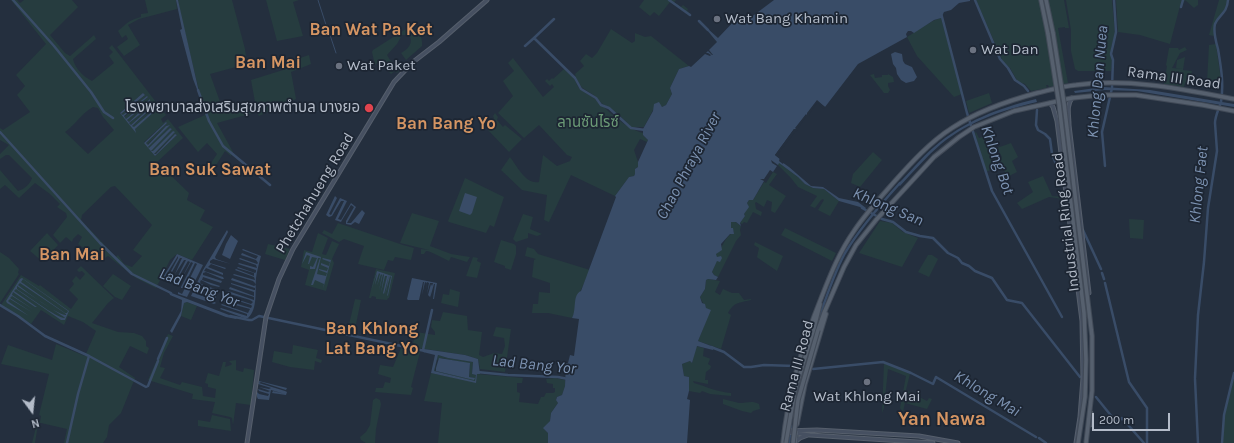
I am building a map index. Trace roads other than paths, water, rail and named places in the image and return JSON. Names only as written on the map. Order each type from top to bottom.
[{"type":"main road","name":"Phetchahueng Road","points":[[247,443],[265,318],[279,280],[293,249],[392,86],[413,62],[439,42],[487,0]]},
{"type":"main road","name":"Industrial Ring Road","points":[[1041,0],[1058,98],[1084,313],[1086,360],[1085,397],[1077,443]]},
{"type":"main road","name":"Industrial Ring Road","points":[[1046,0],[1064,103],[1092,336],[1092,391],[1086,443]]},
{"type":"main road","name":"Rama III Road","points":[[783,443],[787,431],[788,405],[795,376],[815,311],[836,261],[854,230],[870,209],[928,146],[950,129],[969,118],[1003,103],[1076,85],[1110,82],[1141,84],[1234,99]]},
{"type":"main road","name":"Rama III Road","points":[[794,443],[796,412],[800,393],[818,330],[844,267],[856,245],[879,215],[934,157],[950,143],[974,127],[1014,111],[1072,98],[1111,94],[1136,95],[1234,111]]},
{"type":"main road","name":"Industrial Ring Road","points":[[1072,98],[1068,103],[1069,125],[1094,344],[1092,407],[1086,443]]},
{"type":"main road","name":"Industrial Ring Road","points":[[1050,103],[1055,111],[1082,321],[1083,347],[1081,406],[1077,443]]},
{"type":"main road","points":[[1057,127],[1058,123],[1064,121],[1069,125]]},
{"type":"main road","points":[[1077,280],[1078,283],[1082,284],[1086,282],[1087,278]]},
{"type":"main road","name":"Rama III Road","points":[[794,443],[794,432],[800,407],[831,296]]},
{"type":"main road","name":"Rama III Road","points":[[786,443],[795,390],[814,328],[821,297]]},
{"type":"main road","points":[[788,405],[793,409],[800,407]]},
{"type":"main road","points":[[797,420],[800,426],[808,430]]},
{"type":"main road","points":[[794,432],[808,430],[874,433],[929,437],[958,443]]},
{"type":"main road","points":[[787,431],[810,435],[933,443]]},
{"type":"main road","points":[[874,433],[872,434],[874,437],[891,438],[892,440]]},
{"type":"main road","points":[[794,443],[800,438],[810,435]]},
{"type":"water","points":[[176,0],[178,0],[199,92],[193,79],[180,30],[182,29]]},
{"type":"water","name":"Chao Phraya River","points":[[774,0],[970,1],[959,3],[951,10],[944,12],[941,18],[934,20],[914,33],[908,31],[906,34],[907,37],[858,64],[825,107],[817,101],[775,155],[811,186],[823,187],[839,198],[858,202],[866,208],[864,210],[860,207],[839,201],[824,189],[813,188],[805,184],[779,163],[778,165],[771,160],[772,163],[777,166],[773,172],[770,170],[764,179],[760,179],[764,181],[753,200],[749,200],[747,203],[749,207],[740,223],[741,226],[736,222],[731,222],[731,228],[733,228],[734,234],[730,234],[721,244],[722,250],[716,254],[717,257],[721,256],[722,258],[720,262],[717,261],[712,272],[718,277],[716,280],[706,280],[705,289],[700,297],[706,308],[711,310],[698,341],[714,347],[713,350],[697,346],[692,363],[690,361],[682,364],[684,376],[689,377],[689,391],[687,399],[690,400],[687,443],[548,443],[548,433],[543,428],[550,421],[551,413],[558,403],[556,400],[557,397],[562,395],[565,386],[566,363],[568,363],[570,355],[574,356],[579,319],[572,318],[576,296],[581,291],[616,197],[615,196],[629,177],[634,176],[635,169],[638,167],[638,162],[648,140],[643,135],[643,129],[653,111],[654,104],[659,102],[662,107],[666,105],[672,94],[670,88],[679,69],[689,66],[691,67],[705,54],[710,56],[711,55],[706,53],[708,51],[713,55],[709,50],[717,42],[706,29],[707,28],[718,38],[737,18],[742,24]]},
{"type":"water","points":[[895,52],[902,54],[905,64],[912,67],[917,77],[914,81],[906,83],[901,80],[897,74],[891,54]]},
{"type":"water","points":[[1103,87],[1150,90],[1234,104],[1234,107],[1137,91],[1105,90],[1075,93],[1074,91]]},
{"type":"water","points":[[143,93],[145,95],[121,114],[123,115],[147,96],[148,97],[124,116],[126,119],[150,99],[150,101],[127,120],[129,122],[151,101],[152,105],[129,123],[131,125],[153,105],[155,105],[132,126],[134,127],[156,108],[157,109],[135,129],[136,133],[120,113]]},
{"type":"water","points":[[1036,99],[1037,102],[987,117],[963,129],[941,144],[900,186],[898,184],[929,151],[957,130],[995,111]]},
{"type":"water","points":[[166,122],[167,123],[146,143],[148,145],[166,126],[170,125],[148,147],[149,148],[170,128],[172,129],[151,151],[153,151],[173,131],[175,132],[154,154],[156,154],[175,134],[177,135],[155,156],[144,143]]},
{"type":"water","points":[[465,193],[477,197],[470,215],[459,211]]},
{"type":"water","points":[[335,196],[337,198],[329,214],[331,215],[340,198],[347,201],[338,219],[341,220],[351,203],[356,207],[347,223],[351,223],[362,210],[365,213],[359,224],[355,222],[351,225],[346,224],[346,221],[354,207],[351,205],[341,222],[335,220],[344,201],[341,201],[332,216],[329,217],[326,215]]},
{"type":"water","points":[[227,230],[228,232],[215,257],[216,259],[231,264],[213,259],[210,263],[226,268],[225,269],[211,264],[208,267],[223,273],[223,275],[206,268],[204,271],[223,277],[224,279],[206,272],[203,273],[203,275],[222,281],[221,283],[203,277],[202,280],[220,286],[211,285],[201,280],[200,282],[201,284],[218,290],[216,293],[200,286],[200,289],[216,296],[216,298],[195,292],[196,294],[209,298],[216,303],[214,304],[191,296],[203,270]]},
{"type":"water","points":[[231,235],[238,241],[230,259],[222,255]]},
{"type":"water","points":[[243,249],[261,256],[256,285],[253,281],[233,275],[255,280],[254,277],[235,270],[236,269],[254,276],[254,273],[237,268],[256,272],[256,270],[238,264],[257,268],[256,265],[239,259],[258,263],[256,260],[241,255],[242,253],[256,259],[258,256],[242,250]]},
{"type":"water","points":[[306,252],[321,257],[317,274],[326,276],[327,273],[319,269],[327,271],[328,268],[321,265],[321,263],[329,266],[330,262],[322,259],[331,260],[323,289],[324,284],[315,280],[313,285],[311,285],[320,258],[318,258],[315,269],[310,269],[310,266],[313,267],[317,258],[312,257],[308,264],[310,256],[307,255],[302,264]]},
{"type":"water","points":[[177,254],[203,265],[187,297],[178,294],[178,292],[182,294],[197,264],[195,263],[183,288],[181,287],[193,263],[191,262],[182,278],[190,262],[188,261],[178,276],[186,260],[184,260],[175,274],[182,258],[180,258],[172,272],[171,271],[178,256],[163,280],[162,279]]},
{"type":"water","points":[[377,271],[389,275],[384,294],[387,276],[385,276],[381,293],[384,275],[383,274],[379,291],[382,275],[381,274],[377,286],[379,273],[375,285],[377,273],[371,291]]},
{"type":"water","points":[[389,275],[392,276],[387,296],[391,277],[390,276],[385,295]]},
{"type":"water","points":[[22,278],[69,311],[65,320],[61,320],[16,289],[14,291],[37,307],[13,292],[12,295],[34,310],[12,296],[10,298],[33,313],[10,299],[8,301],[9,302],[29,316],[7,303],[6,301]],"holes":[[[23,279],[68,311],[67,313],[21,282]],[[20,283],[66,314],[62,314],[51,308],[65,318],[49,311],[17,289],[17,286],[39,300],[18,285]]]},
{"type":"water","points":[[232,278],[254,286],[256,285],[255,305],[248,318],[244,318],[220,309],[221,308],[247,316],[247,314],[221,305],[222,304],[248,313],[250,309],[224,302],[224,300],[251,308],[251,305],[226,297],[227,296],[251,304],[253,302],[250,300],[227,293],[228,291],[254,300],[254,297],[229,289],[230,287],[254,296],[254,292],[231,283],[254,290],[255,288],[231,280]]},
{"type":"water","points":[[412,278],[437,283],[434,299],[435,284],[430,298],[431,291],[430,297],[428,295],[431,284],[432,286],[433,283],[430,283],[427,294],[429,283],[425,282],[422,295],[423,282],[419,300],[408,300]]},
{"type":"water","points":[[169,292],[237,318],[226,317],[187,302],[184,303],[181,316],[172,333],[170,331],[181,311],[182,300],[170,295]]},
{"type":"water","points":[[424,349],[465,355],[478,359],[480,374],[477,374],[476,383],[431,373],[435,355],[423,352]],"holes":[[[438,355],[473,362],[472,374],[476,375],[475,381],[434,371]]]},
{"type":"water","points":[[439,358],[470,363],[469,377],[475,378],[474,380],[436,371]]},
{"type":"water","points":[[259,381],[287,388],[286,390],[261,382],[259,383],[285,391],[287,392],[286,395],[272,393],[273,391],[285,394],[271,390],[269,400],[258,399],[257,392],[268,396],[269,394],[259,391],[258,389],[268,392],[270,391],[259,387],[271,388],[258,384]]},
{"type":"waterway","points":[[13,0],[54,46],[91,92],[104,112],[113,118]]},
{"type":"waterway","points":[[318,0],[328,31]]},
{"type":"waterway","points":[[669,0],[690,15]]},
{"type":"waterway","points":[[975,0],[1000,59],[1008,68],[1015,80],[1024,86],[1028,91]]},
{"type":"waterway","name":"Khlong Dan Nuea","points":[[1105,166],[1102,132],[1112,88],[1113,60],[1111,54],[1116,32],[1114,0]]},
{"type":"waterway","points":[[1181,7],[1183,0]]},
{"type":"waterway","name":"Khlong Faet","points":[[1195,378],[1198,315],[1208,208],[1217,151],[1215,120],[1222,95],[1221,69],[1214,27],[1225,11],[1228,0]]},
{"type":"waterway","name":"Khlong Bot","points":[[941,13],[967,113],[992,191],[1062,317]]},
{"type":"waterway","points":[[534,38],[554,19]]},
{"type":"waterway","points":[[699,21],[708,30]]},
{"type":"waterway","points":[[330,35],[336,53]]},
{"type":"waterway","points":[[525,46],[534,38],[575,78],[581,89],[596,98],[601,105],[609,108],[631,128],[645,130]]},
{"type":"waterway","points":[[198,90],[209,121],[223,146],[270,185]]},
{"type":"waterway","points":[[1037,110],[1036,125],[1038,130],[1050,139],[1052,154],[1062,184]]},
{"type":"waterway","name":"Lad Bang Yor","points":[[0,132],[100,243],[132,274],[171,293]]},
{"type":"waterway","points":[[815,330],[832,281],[845,253],[871,217],[900,183]]},
{"type":"waterway","name":"Khlong San","points":[[862,208],[882,219],[893,222],[906,232],[933,238],[948,253],[958,258],[962,263],[975,271],[992,278],[1007,300],[1022,303],[1080,377]]},
{"type":"waterway","points":[[1083,230],[1101,269]]},
{"type":"waterway","points":[[1102,273],[1104,279]]},
{"type":"waterway","points":[[1105,283],[1129,382],[1147,408],[1147,443]]},
{"type":"waterway","points":[[0,305],[45,336],[89,356],[146,387],[148,386],[158,361]]},
{"type":"waterway","points":[[423,350],[432,310]]},
{"type":"waterway","name":"Lad Bang Yor","points":[[230,316],[249,320],[259,316],[425,351]]},
{"type":"waterway","points":[[158,359],[167,338]]},
{"type":"waterway","name":"Khlong Mai","points":[[711,347],[724,352],[744,367],[764,365],[795,366]]},
{"type":"waterway","points":[[67,443],[78,394],[89,356]]},
{"type":"waterway","name":"Khlong Mai","points":[[813,369],[883,362],[911,373],[933,384],[936,377],[1036,437]]},
{"type":"waterway","name":"Lad Bang Yor","points":[[477,372],[558,377],[568,379]]},
{"type":"waterway","points":[[1222,443],[1224,415],[1234,373]]},
{"type":"waterway","points":[[794,403],[800,379]]},
{"type":"waterway","name":"Khlong Faet","points":[[1195,379],[1198,443]]},
{"type":"waterway","name":"Khlong San","points":[[1096,397],[1117,423],[1122,418],[1144,443]]},
{"type":"waterway","points":[[789,443],[791,426]]},
{"type":"waterway","name":"Khlong Mai","points":[[1039,438],[1046,443]]},
{"type":"place","name":"Wat Bang Khamin","points":[[717,19]]},
{"type":"place","name":"Wat Dan","points":[[973,50]]},
{"type":"place","name":"Wat Paket","points":[[339,66]]},
{"type":"place","name":"โรงพยาบาลส่งเสริมสุขภาพตำบล บางยอ","points":[[369,108]]},
{"type":"place","name":"Wat Khlong Mai","points":[[867,382]]},
{"type":"district","name":"Ban Wat Pa Ket","points":[[371,30]]},
{"type":"district","name":"Ban Mai","points":[[268,63]]},
{"type":"district","name":"Ban Bang Yo","points":[[446,124]]},
{"type":"district","name":"Ban Suk Sawat","points":[[210,170]]},
{"type":"district","name":"Ban Mai","points":[[72,255]]},
{"type":"district","name":"Ban Khlong Lat Bang Yo","points":[[372,339]]},
{"type":"district","name":"Yan Nawa","points":[[942,420]]},
{"type":"park label","name":"ลานซันไรซ์","points":[[588,123]]}]
